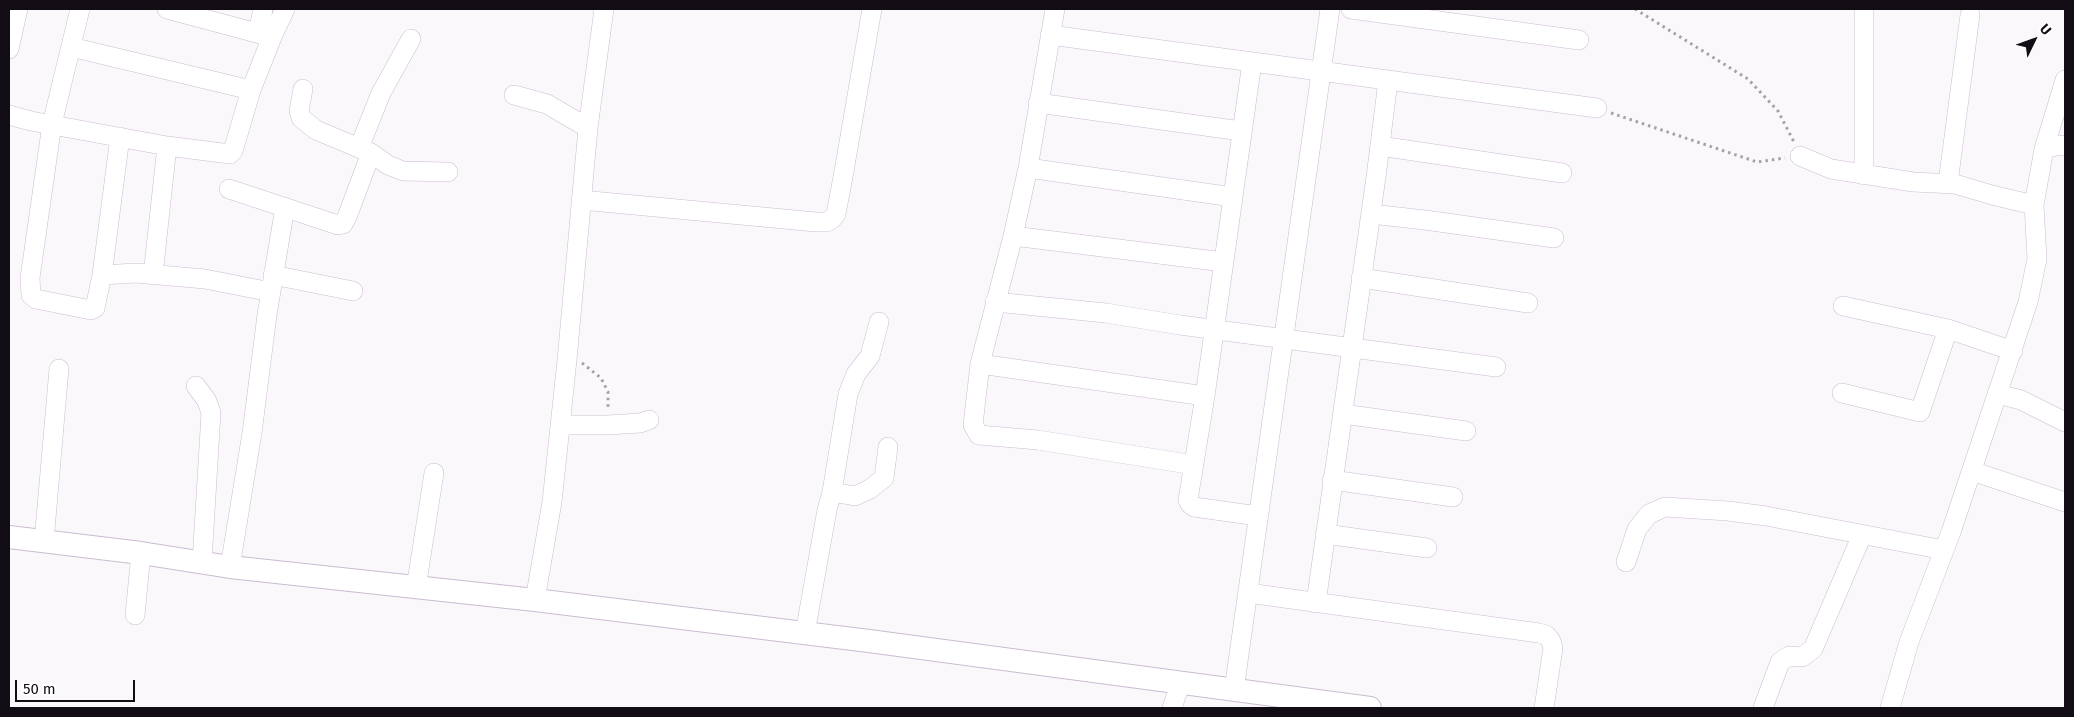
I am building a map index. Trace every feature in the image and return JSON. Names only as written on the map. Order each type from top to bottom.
[{"type":"street","points":[[9,49],[18,9]]},
{"type":"street","points":[[80,9],[52,124],[30,278],[31,295],[36,299],[91,310],[98,304],[120,138]]},
{"type":"street","points":[[167,9],[200,13],[265,35]]},
{"type":"street","points":[[9,115],[120,138],[230,154],[233,151],[251,90],[265,35],[262,9]]},
{"type":"street","points":[[265,35],[285,9]]},
{"type":"street","points":[[535,600],[552,502],[588,128],[604,9]]},
{"type":"street","points":[[581,200],[816,222],[827,222],[832,219],[836,214],[844,177],[872,9]]},
{"type":"street","points":[[1055,9],[1028,168],[1013,236],[980,364],[973,425],[979,435],[1038,440],[1194,465]]},
{"type":"street","points":[[1234,690],[1330,9]]},
{"type":"street","points":[[1351,9],[1400,12],[1579,40]]},
{"type":"street","points":[[1864,9],[1864,175]]},
{"type":"street","points":[[1948,183],[1970,15]]},
{"type":"street","points":[[1050,35],[1597,108]]},
{"type":"street","points":[[229,189],[338,225],[343,224],[347,217],[381,93],[411,39]]},
{"type":"street","points":[[71,47],[251,90]]},
{"type":"street","points":[[1252,62],[1205,396],[1188,493],[1190,504],[1201,509],[1258,516]]},
{"type":"street","points":[[1890,708],[1909,642],[1972,471],[2028,302],[2037,259],[2034,205],[2044,149],[2065,80]]},
{"type":"street","points":[[1316,603],[1388,81]]},
{"type":"street","points":[[304,89],[299,111],[306,125],[365,151],[388,165],[403,171],[448,172]]},
{"type":"street","points":[[514,94],[547,104],[588,128]]},
{"type":"street","points":[[1038,103],[1241,131]]},
{"type":"street","points":[[2044,149],[2060,145],[2065,146]]},
{"type":"street","points":[[153,275],[167,146]]},
{"type":"street","points":[[1380,146],[1562,172]]},
{"type":"street","points":[[1800,156],[1831,169],[1913,182],[1948,183],[2034,205]]},
{"type":"street","points":[[1028,168],[1233,197]]},
{"type":"street","points":[[230,567],[252,433],[272,284],[285,207]]},
{"type":"street","points":[[1370,214],[1554,238]]},
{"type":"street","points":[[1013,236],[1224,262]]},
{"type":"street","points":[[102,275],[136,273],[353,291]]},
{"type":"street","points":[[1361,278],[1528,303]]},
{"type":"street","points":[[995,302],[1106,313],[1214,330],[1496,367]]},
{"type":"street","points":[[1843,306],[1948,329],[2013,351]]},
{"type":"street","points":[[805,633],[826,510],[832,492],[848,394],[856,374],[870,356],[879,322]]},
{"type":"street","points":[[1842,393],[1920,412],[1948,329]]},
{"type":"street","points":[[980,364],[1205,396]]},
{"type":"street","points":[[44,542],[59,369]]},
{"type":"street","points":[[196,386],[207,401],[211,413],[202,562]]},
{"type":"street","points":[[1998,394],[2021,400],[2065,422]]},
{"type":"street","points":[[1342,414],[1466,431]]},
{"type":"street","points":[[560,425],[608,425],[640,423],[649,420]]},
{"type":"street","points":[[832,492],[855,496],[870,489],[884,478],[888,447]]},
{"type":"street","points":[[1972,471],[2065,502]]},
{"type":"street","points":[[416,588],[434,473]]},
{"type":"street","points":[[1332,480],[1453,497]]},
{"type":"street","points":[[1626,562],[1637,529],[1649,514],[1665,507],[1728,511],[1766,516],[1944,550]]},
{"type":"street","points":[[1325,534],[1427,548]]},
{"type":"street","points":[[1763,708],[1780,662],[1789,656],[1802,657],[1813,649],[1862,535]]},
{"type":"street","points":[[9,537],[141,553],[230,567],[535,600],[805,633],[1370,708]]},
{"type":"street","points":[[135,615],[141,553]]},
{"type":"street","points":[[1248,593],[1546,635],[1551,642],[1552,648],[1544,708]]},
{"type":"street","points":[[1172,708],[1181,682]]},
{"type":"path","points":[[1597,108],[1757,162],[1800,156],[1778,111],[1748,79],[1635,9]]},
{"type":"path","points":[[567,360],[582,362],[601,378],[608,392],[608,425]]}]
